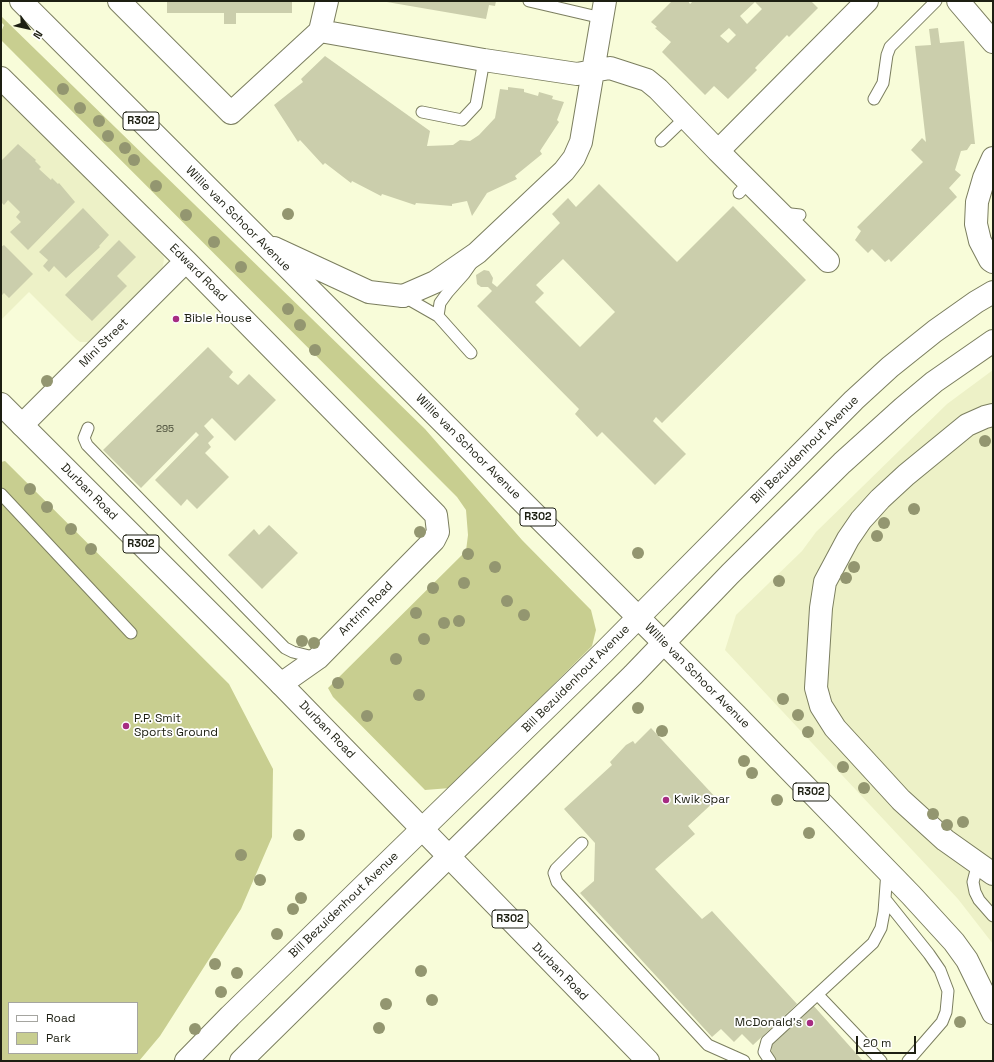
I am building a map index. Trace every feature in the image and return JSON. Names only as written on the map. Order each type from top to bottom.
[{"type":"main road","name":"Willie van Schoor Avenue","points":[[21,1],[260,242],[639,617],[887,870],[954,942],[967,960],[993,1013]]},
{"type":"main road","points":[[119,1],[231,114],[320,31],[327,1]]},
{"type":"main road","points":[[958,1],[993,42]]},
{"type":"main road","points":[[718,151],[865,2]]},
{"type":"main road","points":[[260,242],[369,292],[403,296],[436,282],[477,253],[564,171],[574,158],[581,142],[604,9]]},
{"type":"main road","points":[[320,31],[484,60],[577,74],[610,68],[647,80],[658,89],[718,151],[744,188],[790,214],[828,262]]},
{"type":"main road","name":"Edward Road","points":[[1,78],[432,508],[438,524]]},
{"type":"main road","points":[[993,158],[984,178],[977,202],[976,224],[980,241],[990,260],[993,262]]},
{"type":"main road","name":"Mini Street","points":[[22,425],[186,261]]},
{"type":"main road","name":"Bill Bezuidenhout Avenue","points":[[186,1061],[235,1010],[639,617],[864,390],[890,367],[936,331],[976,302],[993,292]]},
{"type":"main road","points":[[241,1061],[450,857],[664,644],[730,574],[870,437],[934,382],[993,341]]},
{"type":"main road","name":"Durban Road","points":[[1,405],[281,684],[648,1061]]},
{"type":"main road","points":[[985,868],[945,840],[914,813],[835,728],[821,706],[817,696],[817,654],[825,582],[848,539],[861,520],[880,499],[906,475],[967,425],[975,420],[993,415]]},
{"type":"main road","name":"Antrim Road","points":[[281,684],[318,658],[434,540],[438,532],[438,524]]},
{"type":"lane","points":[[529,1],[604,9]]},
{"type":"lane","points":[[874,99],[883,84],[887,55],[890,47],[936,1]]},
{"type":"lane","points":[[422,112],[462,120],[476,105],[484,60]]},
{"type":"lane","points":[[661,141],[686,117]]},
{"type":"lane","points":[[438,316],[440,303],[464,274],[477,253]]},
{"type":"lane","points":[[403,296],[438,316],[470,353]]},
{"type":"lane","points":[[88,428],[84,438],[87,445],[286,648],[293,652],[318,658]]},
{"type":"lane","points":[[1,494],[132,633]]},
{"type":"lane","points":[[582,843],[556,869],[554,873],[557,882],[708,1045],[744,1061]]},
{"type":"lane","points":[[985,868],[974,872],[975,892],[979,900],[993,916]]},
{"type":"lane","points":[[770,1061],[764,1052],[767,1041],[873,943],[881,928],[887,870]]},
{"type":"lane","points":[[885,899],[929,954],[943,975],[948,991],[947,1007],[942,1022],[908,1061]]},
{"type":"lane","points":[[967,960],[993,991]]},
{"type":"lane","points":[[818,994],[881,1061]]},
{"type":"shaded area","points":[[1,93],[162,254],[164,258],[161,270],[88,342],[80,342],[76,339],[29,292],[1,320]]},
{"type":"shaded area","points":[[993,370],[993,944],[958,899],[725,650],[736,615],[802,551],[816,532],[947,404]]},
{"type":"green space","points":[[1,16],[425,429],[522,540],[591,610],[596,630],[592,646],[450,788],[425,790],[333,697],[328,688],[466,551],[468,535],[466,510],[457,497],[1,40],[1,32],[4,25],[1,22]]},
{"type":"green space","name":"P.P. Smit Sports Ground","points":[[5,461],[229,684],[273,769],[272,837],[241,909],[160,1036],[139,1061],[1,1061],[1,462]]},
{"type":"building","points":[[167,1],[292,1],[292,13],[236,13],[236,24],[224,24],[224,13],[167,13]]},
{"type":"building","points":[[381,1],[496,1],[495,6],[489,5],[486,19]]},
{"type":"building","points":[[672,1],[688,1],[690,4],[693,1],[811,1],[818,8],[789,37],[787,35],[755,68],[757,70],[728,99],[714,86],[705,95],[662,52],[671,42],[655,28],[657,27],[651,22]],"holes":[[[755,2],[762,9],[747,24],[740,16]],[[729,28],[736,35],[728,43],[720,36]]]},
{"type":"building","points":[[938,28],[940,43],[964,41],[975,144],[971,144],[967,150],[961,151],[955,170],[961,175],[949,188],[957,197],[891,262],[889,259],[885,262],[872,249],[868,253],[855,240],[861,231],[857,227],[923,162],[911,150],[922,138],[926,142],[915,46],[931,45],[929,29]]},
{"type":"building","points":[[325,56],[430,131],[427,146],[453,145],[460,140],[470,141],[479,135],[495,118],[500,89],[508,90],[508,87],[524,89],[524,92],[538,96],[539,92],[553,96],[552,99],[564,102],[557,120],[559,122],[540,151],[542,154],[515,176],[517,179],[487,193],[472,216],[467,201],[452,204],[452,206],[416,203],[415,205],[382,194],[381,196],[352,181],[351,183],[325,163],[323,165],[300,140],[298,142],[274,105],[303,82],[301,79]]},
{"type":"building","points":[[18,144],[36,160],[35,161],[41,167],[39,169],[51,180],[52,178],[58,184],[59,183],[75,202],[28,250],[10,232],[21,222],[16,217],[20,212],[8,200],[4,205],[1,202],[1,161]]},
{"type":"building","points":[[599,184],[677,262],[733,206],[806,280],[662,423],[656,417],[653,421],[686,454],[655,485],[602,432],[597,437],[575,414],[579,409],[477,306],[492,291],[488,287],[481,287],[477,284],[476,275],[484,270],[489,271],[493,278],[492,283],[497,287],[560,223],[552,214],[568,198],[576,207]],"holes":[[[563,259],[615,312],[580,347],[535,302],[544,293],[536,285]]]},
{"type":"building","points":[[83,208],[109,235],[99,246],[100,247],[66,278],[54,266],[49,272],[43,266],[48,260],[39,252]]},
{"type":"building","points":[[119,240],[136,257],[117,276],[127,286],[92,321],[65,295]]},
{"type":"building","points":[[4,245],[33,274],[9,298],[4,293],[1,296],[1,247]]},
{"type":"building","points":[[208,347],[233,372],[229,377],[238,385],[249,374],[276,400],[235,441],[212,418],[204,426],[214,437],[208,443],[211,447],[205,453],[229,477],[197,509],[187,499],[181,506],[155,480],[199,435],[196,432],[141,488],[103,450]]},
{"type":"building","points":[[269,525],[298,553],[262,589],[228,555],[254,529],[259,535]]},
{"type":"building","points":[[651,728],[717,799],[688,826],[695,834],[655,869],[702,919],[712,911],[797,1004],[753,1045],[742,1034],[734,1042],[721,1029],[712,1037],[580,893],[594,881],[595,843],[564,809],[612,765],[610,762],[626,745],[633,741],[635,744]]},
{"type":"building","name":"McDonald's","points":[[812,1004],[863,1061],[775,1061],[771,1057],[772,1041]]},
{"type":"place","name":"Bible House","points":[[176,319]]},
{"type":"place","name":"P.P. Smit Sports Ground","points":[[126,726]]},
{"type":"place","name":"Kwik Spar","points":[[666,800]]},
{"type":"place","name":"McDonald's","points":[[810,1023]]}]
